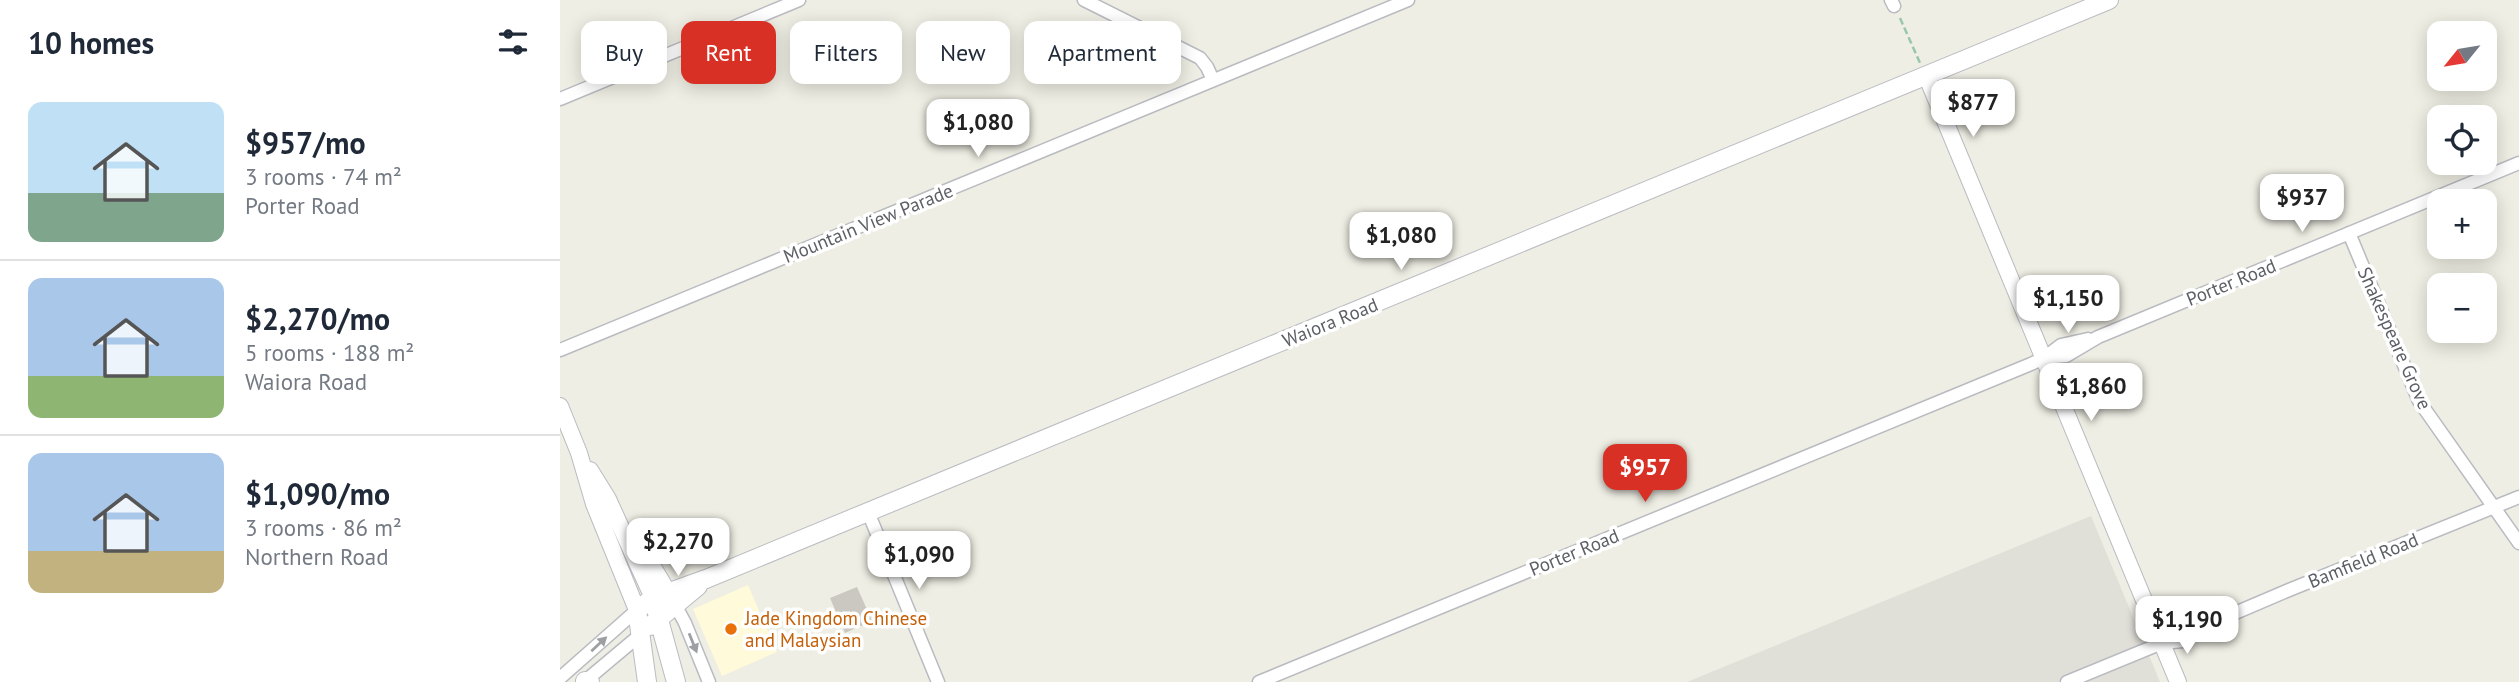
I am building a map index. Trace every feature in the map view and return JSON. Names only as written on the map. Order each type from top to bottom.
[{"type":"main road","name":"Waiora Road","points":[[637,610],[706,579],[2109,0]]},
{"type":"main road","points":[[665,598],[659,619],[676,682]]},
{"type":"main road","points":[[637,610],[647,682]]},
{"type":"main road","points":[[640,635],[659,619]]},
{"type":"main road","points":[[584,682],[590,682]]},
{"type":"street","points":[[560,99],[799,0]]},
{"type":"street","points":[[1084,0],[1200,58],[1213,80]]},
{"type":"street","name":"Mountain View Parade","points":[[560,350],[1408,0]]},
{"type":"street","points":[[1926,75],[2178,682]]},
{"type":"street","name":"Porter Road","points":[[1259,682],[2044,358],[2061,345],[2098,337],[2519,163]]},
{"type":"street","name":"Shakespeare Grove","points":[[2349,233],[2424,410],[2519,543]]},
{"type":"street","points":[[561,411],[579,453],[594,505],[637,610]]},
{"type":"street","points":[[579,453],[665,598],[709,682]]},
{"type":"street","name":"Bamfield Road","points":[[2067,682],[2162,643],[2179,631],[2207,625],[2519,497]]},
{"type":"street","points":[[868,512],[938,682]]},
{"type":"street","name":"Waiora Road","points":[[560,678],[637,610]]},
{"type":"street","points":[[584,682],[640,635]]},
{"type":"path","points":[[1893,3],[1926,75]]},
{"type":"shaded area","points":[[2091,516],[2160,682],[1687,682]]},
{"type":"shaded area","points":[[748,585],[777,652],[722,676],[693,609]]},
{"type":"building","points":[[857,587],[872,621],[845,633],[830,598]]},
{"type":"place","name":"Jade Kingdom Chinese and Malaysian","points":[[731,629]]}]
